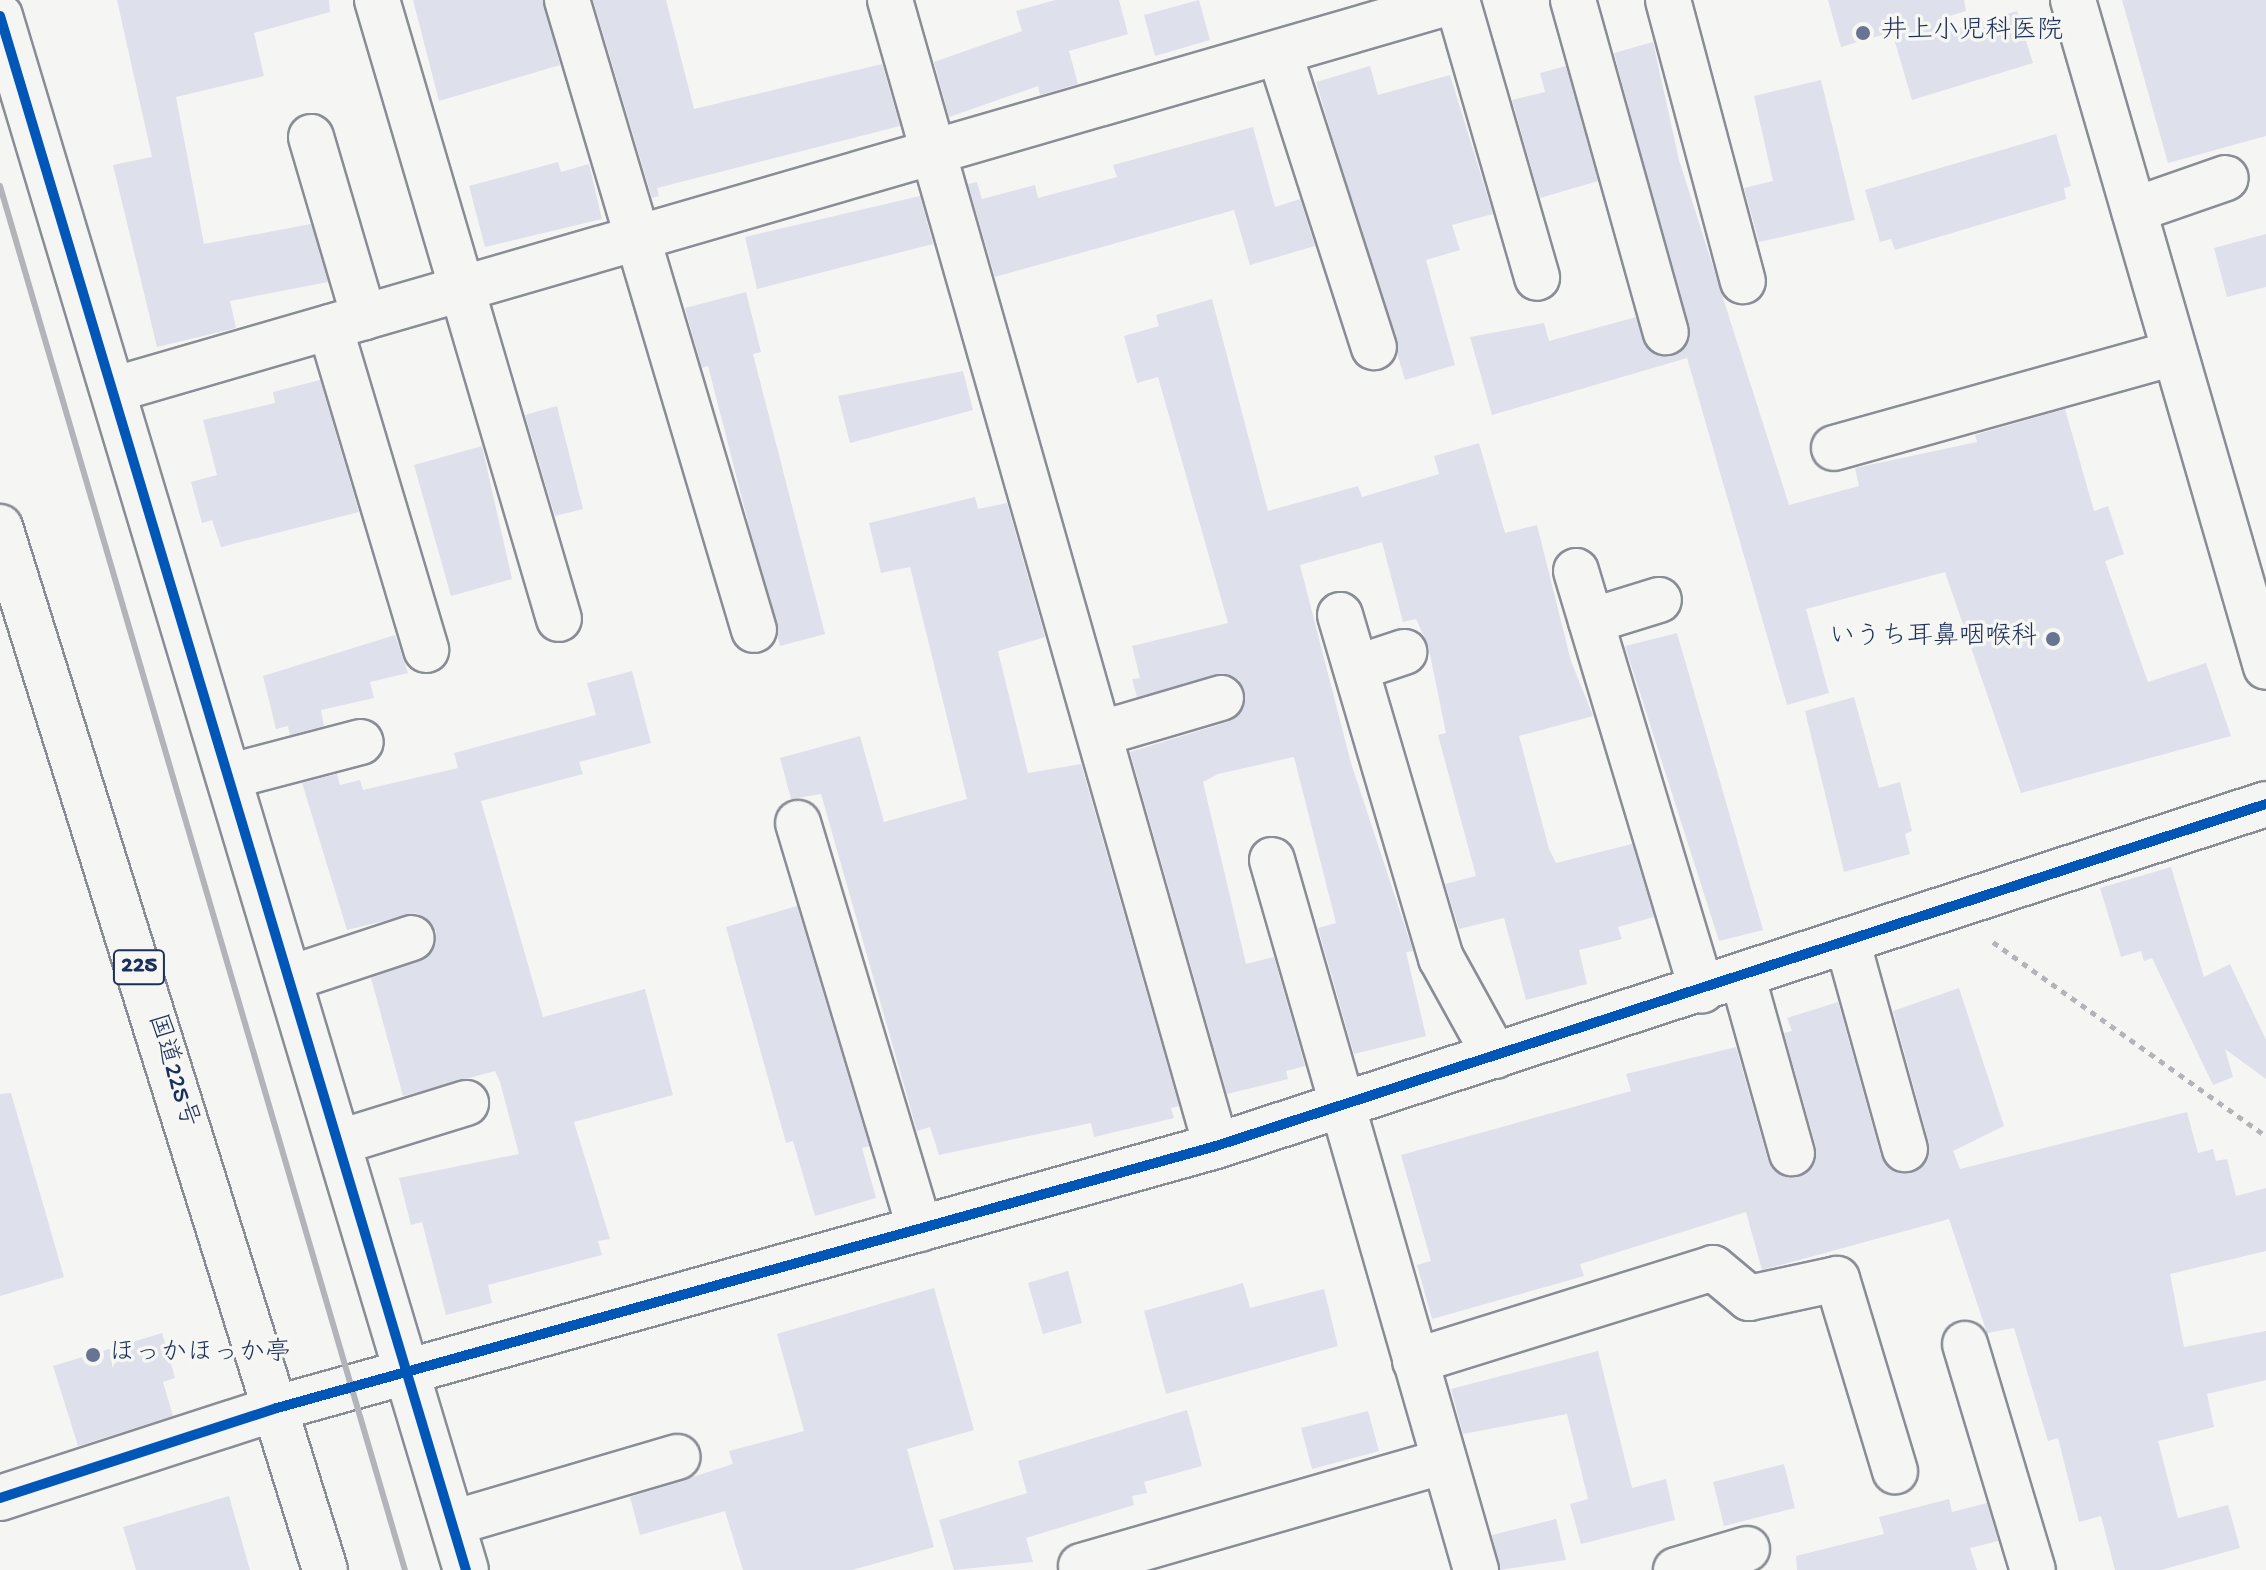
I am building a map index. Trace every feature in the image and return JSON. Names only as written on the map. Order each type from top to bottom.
[{"type":"main road","points":[[377,0],[559,619]]},
{"type":"main road","points":[[567,0],[640,237],[754,630]]},
{"type":"main road","points":[[890,0],[1102,733],[1216,1146]]},
{"type":"main road","points":[[116,389],[932,151],[1280,55],[1374,12],[1458,0],[1537,278]]},
{"type":"main road","points":[[1573,0],[1666,332]]},
{"type":"main road","points":[[1668,0],[1743,281]]},
{"type":"main road","points":[[2073,0],[2266,667]]},
{"type":"main road","points":[[0,16],[116,389],[466,1570]]},
{"type":"main road","points":[[1280,55],[1374,347]]},
{"type":"main road","points":[[311,137],[347,322],[426,650]]},
{"type":"main road","points":[[2134,210],[2226,178]]},
{"type":"main road","points":[[1834,448],[2174,353]]},
{"type":"main road","name":"国道225号","points":[[0,527],[325,1570]]},
{"type":"main road","points":[[1576,571],[1702,990]]},
{"type":"main road","points":[[1591,621],[1659,600]]},
{"type":"main road","points":[[1340,615],[1441,958],[1495,1056]]},
{"type":"main road","points":[[1356,668],[1404,652]]},
{"type":"main road","points":[[1102,733],[1221,698]]},
{"type":"main road","points":[[231,776],[361,742]]},
{"type":"main road","points":[[0,1498],[277,1408],[409,1374],[1216,1146],[1848,944],[1943,907],[2266,804]]},
{"type":"main road","points":[[798,823],[920,1229]]},
{"type":"main road","points":[[1272,860],[1476,1570]]},
{"type":"main road","points":[[291,978],[412,938]]},
{"type":"main road","points":[[1848,944],[1905,1149]]},
{"type":"main road","points":[[1743,978],[1792,1153]]},
{"type":"main road","points":[[340,1142],[466,1103]]},
{"type":"main road","points":[[1415,1361],[1713,1268],[1749,1298],[1837,1279],[1895,1471]]},
{"type":"main road","points":[[1965,1344],[2033,1570]]},
{"type":"main road","points":[[453,1523],[677,1457]]},
{"type":"main road","points":[[1081,1566],[1444,1461]]},
{"type":"main road","points":[[1676,1570],[1747,1549]]},
{"type":"path","points":[[1943,907],[2266,1136]]},
{"type":"building","points":[[117,0],[329,0],[330,12],[254,33],[264,76],[176,97],[204,244],[311,224],[328,282],[230,301],[236,328],[157,347],[113,165],[152,157]]},
{"type":"building","points":[[413,0],[543,0],[560,65],[439,101]]},
{"type":"building","points":[[593,0],[666,0],[694,109],[882,64],[900,126],[657,188],[659,196],[652,198]]},
{"type":"building","points":[[1055,0],[1119,0],[1128,34],[1069,51],[1078,84],[1040,95],[1038,86],[949,117],[934,62],[1022,31],[1016,11]]},
{"type":"building","points":[[1199,0],[1210,40],[1155,56],[1144,15]]},
{"type":"building","points":[[1828,0],[1964,0],[1966,11],[1937,20],[1941,34],[2017,11],[2033,63],[1912,100],[1892,32],[1841,47]]},
{"type":"building","points":[[2122,0],[2266,0],[2266,136],[2168,163]]},
{"type":"building","points":[[1653,42],[1679,160],[1789,505],[1859,486],[1855,468],[1977,442],[1975,435],[2065,409],[2094,511],[2108,506],[2124,554],[2105,561],[2148,682],[2206,663],[2231,736],[2021,793],[1945,572],[1806,609],[1829,693],[1787,705],[1687,358],[1492,415],[1470,337],[1544,323],[1549,341],[1636,317],[1648,349],[1659,356],[1673,356],[1690,339],[1614,53]]},
{"type":"building","points":[[1370,66],[1378,95],[1450,75],[1493,214],[1452,225],[1460,250],[1426,260],[1455,365],[1405,380],[1316,82]]},
{"type":"building","points":[[1566,66],[1598,181],[1540,198],[1512,100],[1545,92],[1540,73]]},
{"type":"building","points":[[1821,80],[1855,220],[1759,242],[1744,188],[1773,181],[1754,96]]},
{"type":"building","points":[[1253,127],[1275,207],[1300,199],[1315,246],[1250,265],[1234,210],[995,277],[968,184],[977,182],[982,199],[1035,185],[1038,198],[1117,177],[1113,165]]},
{"type":"building","points":[[2056,134],[2071,186],[2064,188],[2066,199],[1895,250],[1891,239],[1880,242],[1865,190]]},
{"type":"building","points":[[558,162],[561,172],[589,164],[602,219],[485,247],[469,186]]},
{"type":"building","points":[[920,196],[933,244],[757,289],[745,237]]},
{"type":"building","points":[[2266,234],[2266,287],[2227,297],[2214,248]]},
{"type":"building","points":[[746,292],[761,352],[753,354],[825,634],[780,646],[708,366],[702,368],[685,308]]},
{"type":"building","points":[[1212,299],[1268,511],[1358,486],[1362,497],[1439,474],[1434,456],[1479,443],[1505,533],[1537,525],[1571,661],[1593,716],[1519,736],[1549,849],[1556,863],[1632,844],[1654,917],[1618,927],[1622,939],[1579,950],[1587,984],[1526,1000],[1504,918],[1459,929],[1445,884],[1476,876],[1438,735],[1446,733],[1428,645],[1416,619],[1403,622],[1382,542],[1300,565],[1351,763],[1413,951],[1406,952],[1426,1036],[1354,1054],[1318,928],[1336,923],[1294,757],[1218,774],[1203,782],[1246,964],[1274,957],[1305,1066],[1286,1071],[1288,1079],[1227,1094],[1130,752],[1228,722],[1245,703],[1239,680],[1226,674],[1137,697],[1132,679],[1140,678],[1132,646],[1228,623],[1158,377],[1137,383],[1124,336],[1159,326],[1156,315]]},
{"type":"building","points":[[963,371],[973,410],[850,443],[838,396]]},
{"type":"building","points":[[320,380],[359,512],[221,547],[212,520],[202,523],[191,482],[217,475],[203,420],[275,403],[273,392]]},
{"type":"building","points":[[557,406],[583,509],[555,516],[525,415]]},
{"type":"building","points":[[482,446],[512,579],[451,596],[414,465]]},
{"type":"building","points":[[975,497],[978,509],[1007,503],[1045,637],[998,651],[1028,773],[1081,764],[1179,1106],[1171,1108],[1174,1118],[1094,1137],[1091,1123],[939,1155],[930,1127],[917,1131],[821,794],[791,799],[780,758],[860,736],[884,822],[967,799],[910,567],[881,573],[869,523]]},
{"type":"building","points":[[1677,633],[1763,930],[1719,941],[1625,646]]},
{"type":"building","points":[[395,635],[408,673],[370,682],[374,698],[321,710],[324,726],[290,735],[288,726],[276,729],[263,676]]},
{"type":"building","points":[[632,671],[651,743],[579,762],[583,774],[481,801],[543,1017],[645,989],[673,1095],[574,1122],[610,1239],[598,1241],[602,1255],[488,1285],[492,1303],[446,1315],[422,1222],[411,1225],[399,1178],[519,1154],[500,1082],[495,1071],[403,1096],[371,978],[430,955],[436,931],[416,913],[347,930],[302,783],[337,774],[340,785],[360,780],[363,790],[458,768],[454,753],[596,715],[587,683]]},
{"type":"building","points":[[1854,697],[1879,788],[1900,782],[1912,831],[1905,834],[1910,854],[1844,872],[1805,711]]},
{"type":"building","points":[[2171,867],[2204,977],[2230,964],[2266,1040],[2266,1079],[2225,1049],[2233,1077],[2213,1085],[2152,958],[2144,961],[2141,951],[2121,957],[2100,888]]},
{"type":"building","points":[[797,906],[869,1146],[862,1148],[876,1198],[815,1216],[793,1141],[786,1143],[726,927]]},
{"type":"building","points":[[1959,988],[2004,1126],[1953,1151],[1960,1169],[2187,1112],[2198,1153],[2213,1149],[2216,1161],[2227,1159],[2236,1196],[2266,1188],[2266,1251],[2170,1274],[2184,1347],[2266,1331],[2266,1380],[2207,1394],[2214,1427],[2158,1441],[2178,1518],[2228,1505],[2240,1548],[2161,1570],[2115,1570],[2101,1516],[2079,1522],[2058,1438],[2048,1441],[2014,1328],[1987,1333],[1949,1219],[1762,1270],[1746,1212],[1580,1264],[1584,1276],[1432,1319],[1417,1265],[1431,1261],[1401,1155],[1631,1091],[1626,1074],[1736,1047],[1768,1160],[1785,1177],[1799,1177],[1810,1170],[1816,1147],[1784,1033],[1792,1031],[1787,1018],[1838,1002],[1881,1156],[1898,1173],[1912,1173],[1923,1166],[1929,1143],[1893,1011]]},
{"type":"building","points":[[11,1093],[64,1277],[0,1296],[0,1094]]},
{"type":"building","points":[[1068,1271],[1082,1323],[1043,1334],[1028,1283]]},
{"type":"building","points":[[1243,1283],[1250,1308],[1324,1289],[1338,1346],[1166,1394],[1144,1311]]},
{"type":"building","points":[[934,1288],[974,1430],[907,1449],[934,1547],[852,1570],[743,1570],[725,1511],[640,1535],[630,1497],[733,1464],[729,1451],[804,1431],[777,1334]]},
{"type":"building","points":[[162,1333],[175,1378],[163,1382],[173,1416],[78,1446],[53,1366]]},
{"type":"building","points":[[1598,1351],[1632,1488],[1666,1479],[1675,1520],[1581,1544],[1570,1504],[1588,1499],[1567,1414],[1463,1434],[1451,1389]]},
{"type":"building","points":[[1187,1410],[1202,1466],[1144,1482],[1147,1493],[1132,1496],[1134,1505],[1026,1538],[1033,1562],[954,1570],[939,1520],[1027,1493],[1018,1461]]},
{"type":"building","points":[[1368,1411],[1379,1451],[1312,1469],[1301,1428]]},
{"type":"building","points":[[1784,1464],[1795,1508],[1724,1526],[1713,1482]]},
{"type":"building","points":[[229,1496],[250,1570],[136,1570],[123,1527]]},
{"type":"building","points":[[1949,1499],[1952,1512],[1987,1503],[1998,1541],[1970,1548],[1977,1570],[1797,1570],[1796,1556],[1884,1534],[1879,1517]]},
{"type":"building","points":[[1556,1519],[1566,1560],[1500,1570],[1492,1535]]},
{"type":"railway","points":[[0,186],[405,1570]]},
{"type":"cycle path","points":[[0,16],[466,1570]]},
{"type":"cycle path","points":[[0,1498],[277,1408],[1216,1146],[2266,804]]},
{"type":"place","name":"井上小児科医院","points":[[1863,33]]},
{"type":"place","name":"いうち耳鼻咽喉科","points":[[2053,639]]},
{"type":"place","name":"ほっかほっか亭","points":[[93,1355]]}]
